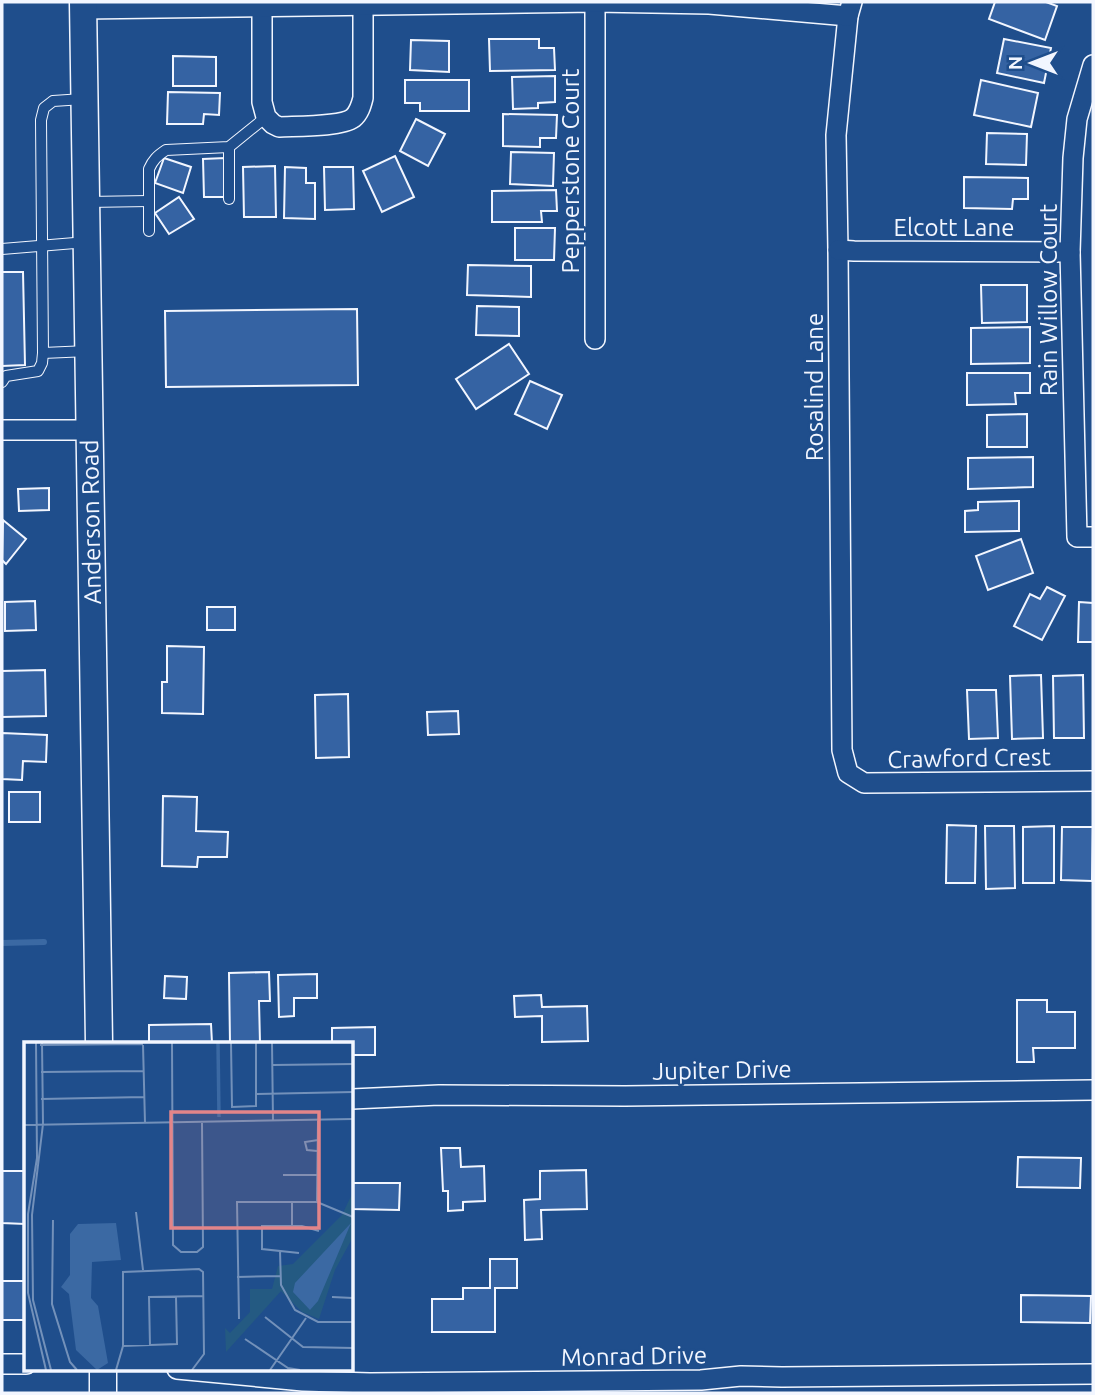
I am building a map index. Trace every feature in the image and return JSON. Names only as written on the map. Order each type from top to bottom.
[{"type":"street","points":[[83,6],[261,7],[594,2],[850,9]]},
{"type":"street","name":"Pepperstone Court","points":[[594,2],[595,340]]},
{"type":"street","name":"Anderson Road","points":[[83,6],[99,1042]]},
{"type":"street","points":[[261,7],[261,102],[266,117],[279,127],[340,124],[351,120],[359,111],[363,98],[363,6]]},
{"type":"street","name":"Rosalind Lane","points":[[848,773],[842,750],[835,135],[850,9]]},
{"type":"street","name":"Rain Willow Court","points":[[1085,537],[1070,252],[1077,119],[1093,65]]},
{"type":"street","name":"Elcott Lane","points":[[838,250],[1070,252]]},
{"type":"street","points":[[2,430],[90,430]]},
{"type":"street","name":"Crawford Crest","points":[[848,773],[864,783],[1093,781]]},
{"type":"street","name":"Jupiter Drive","points":[[354,1099],[439,1095],[625,1096],[1093,1090]]},
{"type":"street","points":[[2,1364],[24,1364]]},
{"type":"street","points":[[103,1370],[103,1393]]},
{"type":"street","name":"Monrad Drive","points":[[186,1370],[303,1381],[370,1383],[701,1381],[741,1376],[1093,1374]]},
{"type":"lane","points":[[2,382],[6,376],[38,371],[42,363],[41,120],[44,108],[53,101],[85,99]]},
{"type":"lane","points":[[149,231],[149,169],[158,155],[166,150],[229,146],[266,117]]},
{"type":"lane","points":[[229,146],[229,199]]},
{"type":"lane","points":[[86,202],[149,201]]},
{"type":"lane","points":[[2,249],[87,242]]},
{"type":"lane","points":[[43,353],[89,351]]},
{"type":"building","points":[[995,2],[1046,2],[1057,6],[1045,40],[989,19]]},
{"type":"building","points":[[489,39],[539,39],[539,48],[554,48],[555,70],[490,71]]},
{"type":"building","points":[[1004,39],[1051,48],[1044,83],[997,73]]},
{"type":"building","points":[[411,40],[449,41],[449,72],[410,70]]},
{"type":"building","points":[[173,56],[216,57],[216,86],[173,86]]},
{"type":"building","points":[[555,76],[555,102],[538,103],[538,108],[513,109],[512,77]]},
{"type":"building","points":[[405,80],[469,80],[469,111],[420,111],[420,103],[405,103]]},
{"type":"building","points":[[981,80],[1038,93],[1031,127],[974,115]]},
{"type":"building","points":[[168,92],[220,93],[219,115],[204,114],[203,124],[167,124]]},
{"type":"building","points":[[503,114],[557,115],[556,138],[540,138],[540,147],[503,146]]},
{"type":"building","points":[[416,119],[445,134],[428,166],[400,151]]},
{"type":"building","points":[[987,133],[1027,134],[1026,165],[986,164]]},
{"type":"building","points":[[511,152],[554,153],[553,186],[510,184]]},
{"type":"building","points":[[395,156],[414,197],[382,212],[363,171]]},
{"type":"building","points":[[164,158],[191,167],[183,193],[155,183]]},
{"type":"building","points":[[225,158],[225,197],[204,197],[203,159]]},
{"type":"building","points":[[275,166],[276,217],[244,217],[243,167]]},
{"type":"building","points":[[285,167],[306,168],[306,183],[315,183],[315,219],[284,218]]},
{"type":"building","points":[[324,167],[353,167],[354,209],[325,210]]},
{"type":"building","points":[[964,177],[1028,178],[1028,199],[1013,199],[1012,209],[964,208]]},
{"type":"building","points":[[556,190],[557,211],[541,211],[542,222],[492,222],[492,191]]},
{"type":"building","points":[[179,197],[194,219],[169,234],[155,213]]},
{"type":"building","points":[[515,228],[555,228],[554,260],[515,260]]},
{"type":"building","points":[[468,265],[531,266],[531,297],[467,295]]},
{"type":"building","points":[[2,272],[23,272],[25,365],[2,366]]},
{"type":"building","points":[[981,285],[1027,285],[1027,322],[982,323]]},
{"type":"building","points":[[477,306],[519,307],[519,336],[476,335]]},
{"type":"building","points":[[357,309],[358,385],[166,387],[165,311]]},
{"type":"building","points":[[1030,327],[1030,363],[971,364],[971,328]]},
{"type":"building","points":[[509,344],[529,374],[476,409],[456,379]]},
{"type":"building","points":[[967,373],[1030,373],[1030,393],[1015,393],[1016,404],[967,405]]},
{"type":"building","points":[[530,381],[562,395],[547,429],[515,414]]},
{"type":"building","points":[[1027,414],[1027,447],[987,447],[987,415]]},
{"type":"building","points":[[1033,457],[1033,487],[968,489],[968,458]]},
{"type":"building","points":[[49,488],[49,510],[19,511],[18,489]]},
{"type":"building","points":[[1019,501],[1019,531],[965,532],[965,511],[978,510],[978,502]]},
{"type":"building","points":[[3,520],[26,539],[6,564],[2,560]]},
{"type":"building","points":[[1021,539],[1033,573],[988,590],[976,556]]},
{"type":"building","points":[[1047,587],[1065,596],[1042,640],[1014,626],[1030,594],[1040,599]]},
{"type":"building","points":[[35,601],[36,630],[5,631],[5,602]]},
{"type":"building","points":[[1079,602],[1093,603],[1093,642],[1078,642]]},
{"type":"building","points":[[207,607],[235,607],[235,630],[207,630]]},
{"type":"building","points":[[167,646],[204,647],[203,714],[162,713],[162,682],[167,682]]},
{"type":"building","points":[[45,670],[46,716],[2,717],[2,671]]},
{"type":"building","points":[[1041,675],[1043,738],[1012,739],[1010,676]]},
{"type":"building","points":[[1083,675],[1084,738],[1054,738],[1053,676]]},
{"type":"building","points":[[967,690],[996,690],[998,738],[969,739]]},
{"type":"building","points":[[348,694],[349,757],[316,758],[315,695]]},
{"type":"building","points":[[458,711],[459,734],[428,735],[427,712]]},
{"type":"building","points":[[2,733],[47,735],[46,762],[23,761],[22,780],[2,779]]},
{"type":"building","points":[[9,792],[40,792],[40,822],[9,822]]},
{"type":"building","points":[[163,796],[197,797],[196,831],[228,832],[227,857],[198,857],[197,867],[162,866]]},
{"type":"building","points":[[947,825],[976,826],[975,883],[946,883]]},
{"type":"building","points":[[985,826],[1014,826],[1015,888],[986,889]]},
{"type":"building","points":[[1054,826],[1054,883],[1023,883],[1023,827]]},
{"type":"building","points":[[1062,827],[1093,827],[1092,881],[1061,880]]},
{"type":"building","points":[[269,972],[270,1001],[259,1001],[260,1042],[230,1042],[229,973]]},
{"type":"building","points":[[317,974],[317,998],[294,998],[294,1016],[279,1017],[278,975]]},
{"type":"building","points":[[165,976],[187,977],[186,999],[164,998]]},
{"type":"building","points":[[541,995],[542,1007],[587,1006],[588,1041],[542,1042],[542,1016],[515,1017],[514,996]]},
{"type":"building","points":[[1017,1000],[1047,1000],[1047,1012],[1075,1012],[1075,1048],[1033,1048],[1034,1062],[1017,1062]]},
{"type":"building","points":[[211,1024],[212,1042],[149,1042],[149,1025]]},
{"type":"building","points":[[375,1027],[375,1055],[354,1055],[354,1042],[332,1042],[332,1028]]},
{"type":"building","points":[[441,1148],[460,1148],[461,1167],[484,1166],[485,1201],[463,1202],[463,1210],[448,1211],[448,1191],[443,1191]]},
{"type":"building","points":[[1018,1157],[1081,1158],[1080,1188],[1017,1187]]},
{"type":"building","points":[[586,1170],[587,1209],[541,1210],[542,1239],[525,1240],[524,1200],[540,1199],[540,1171]]},
{"type":"building","points":[[2,1171],[24,1171],[24,1224],[2,1223]]},
{"type":"building","points":[[354,1183],[400,1183],[399,1210],[354,1209]]},
{"type":"building","points":[[490,1259],[517,1259],[517,1288],[495,1288],[495,1332],[432,1332],[432,1299],[463,1299],[463,1288],[490,1288]]},
{"type":"building","points":[[2,1281],[24,1281],[24,1320],[2,1320]]},
{"type":"building","points":[[1021,1295],[1091,1296],[1090,1323],[1021,1322]]},
{"type":"waterway","points":[[2,943],[44,942]]}]
